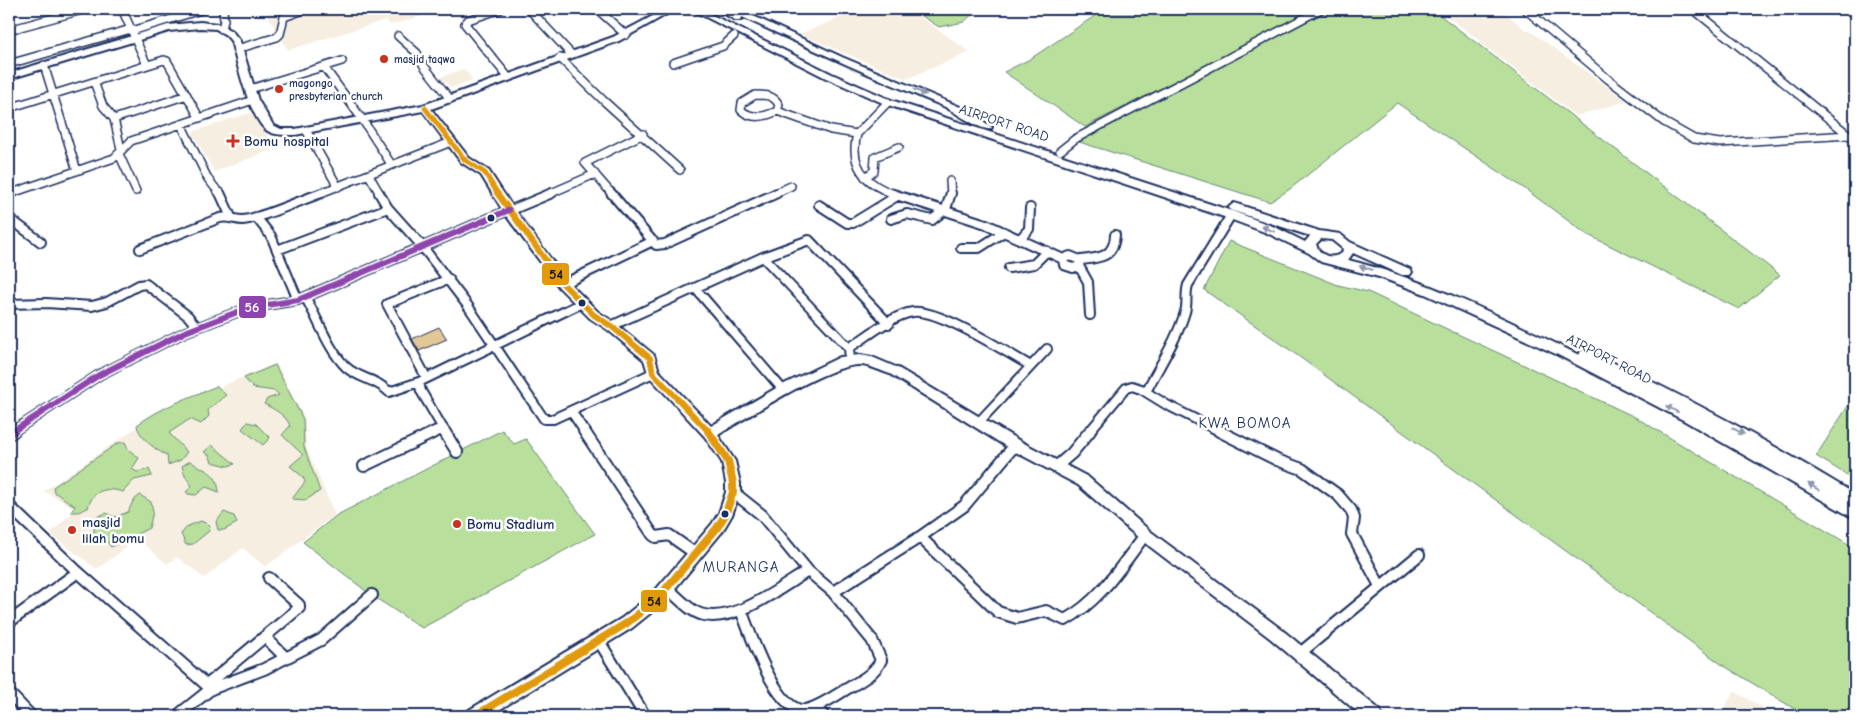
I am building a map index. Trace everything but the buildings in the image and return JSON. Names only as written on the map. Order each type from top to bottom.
[{"type":"main road","points":[[9,76],[133,32],[190,25],[213,26],[222,29],[232,36],[253,100],[270,128],[280,132],[306,130],[425,108],[626,35],[672,9]]},
{"type":"main road","name":"AIRPORT ROAD","points":[[708,9],[854,80],[893,95],[1318,236]]},
{"type":"main road","points":[[720,9],[807,51],[892,88],[903,86]]},
{"type":"main road","points":[[732,9],[793,39],[955,108],[988,127]]},
{"type":"main road","points":[[1845,9],[1855,12]]},
{"type":"main road","points":[[691,11],[734,36],[761,43]]},
{"type":"main road","name":"AIRPORT ROAD","points":[[691,11],[888,102],[1231,214],[1312,250]]},
{"type":"main road","points":[[425,108],[465,160],[485,173],[509,210],[563,284],[594,315],[611,326],[650,358],[653,373],[710,433],[728,461],[733,492],[721,522],[667,588],[644,610],[599,641],[474,716]]},
{"type":"main road","points":[[1318,236],[1334,236],[1347,245],[1349,252],[1335,261],[1324,259],[1312,250],[1310,243],[1318,236]]},
{"type":"main road","name":"AIRPORT ROAD","points":[[1347,245],[1623,371],[1763,444],[1855,500]]},
{"type":"main road","name":"AIRPORT ROAD","points":[[1335,261],[1390,275],[1428,290],[1586,363],[1756,453],[1855,514]]},
{"type":"main road","points":[[710,433],[849,354],[894,371],[1015,445],[1057,466],[1094,490],[1145,535],[1251,614],[1374,716]]},
{"type":"street","points":[[9,30],[65,11],[86,9]]},
{"type":"street","points":[[122,9],[147,65]]},
{"type":"street","points":[[9,64],[133,32],[204,9]]},
{"type":"street","points":[[222,9],[224,20],[222,29]]},
{"type":"street","points":[[237,49],[277,36],[280,34],[284,18],[306,9]]},
{"type":"street","points":[[501,9],[468,20],[465,24],[508,77]]},
{"type":"street","points":[[529,9],[570,54]]},
{"type":"street","points":[[597,9],[626,35]]},
{"type":"street","points":[[1060,151],[1084,134],[1321,9]]},
{"type":"street","points":[[1525,9],[1558,40],[1619,88],[1671,127],[1695,139],[1707,143],[1720,143],[1852,137]]},
{"type":"street","points":[[1693,9],[1852,137]]},
{"type":"street","points":[[398,36],[413,48],[424,66],[450,99]]},
{"type":"street","points":[[673,64],[722,46],[734,36]]},
{"type":"street","points":[[560,58],[593,93],[642,134],[680,170]]},
{"type":"street","points":[[9,108],[158,61],[167,61],[199,118]]},
{"type":"street","points":[[250,89],[342,61]]},
{"type":"street","points":[[44,65],[77,171]]},
{"type":"street","points":[[324,67],[362,119],[391,164]]},
{"type":"street","points":[[94,82],[103,106],[114,119],[120,151],[136,191]]},
{"type":"street","points":[[114,119],[187,95]]},
{"type":"street","points":[[777,111],[778,102],[766,95],[750,97],[740,106],[744,113],[753,117],[765,116],[777,111],[825,128],[857,134]]},
{"type":"street","points":[[9,194],[114,158],[123,145],[131,141],[253,100]]},
{"type":"street","points":[[888,102],[857,134],[854,156],[858,169],[879,188],[897,196],[947,211],[1020,238],[1063,259],[1063,263],[1067,267],[1073,268],[1079,263],[1112,252],[1116,235]]},
{"type":"street","points":[[181,124],[208,179],[220,193],[230,217]]},
{"type":"street","points":[[306,130],[338,186]]},
{"type":"street","points":[[642,134],[585,162],[653,241],[660,246],[791,186]]},
{"type":"street","points":[[140,249],[220,218],[230,217],[242,220],[256,217],[451,142]]},
{"type":"street","points":[[865,177],[874,171],[875,157],[899,147]]},
{"type":"street","points":[[9,434],[99,376],[197,327],[248,308],[302,298],[595,174]]},
{"type":"street","points":[[369,175],[388,208],[449,279],[544,419],[553,419],[653,373]]},
{"type":"street","points":[[891,219],[898,215],[914,213],[932,220],[947,211],[951,198],[950,181]]},
{"type":"street","points":[[819,205],[847,223],[852,223],[897,196]]},
{"type":"street","points":[[277,250],[388,208]]},
{"type":"street","points":[[1020,238],[1030,231],[1030,208]]},
{"type":"street","points":[[1141,389],[1148,388],[1177,336],[1186,309],[1185,294],[1188,285],[1231,214]]},
{"type":"street","points":[[256,217],[268,231],[302,298],[338,357],[350,370],[373,379],[384,386],[389,392],[423,379],[582,303]]},
{"type":"street","points":[[9,218],[41,242]]},
{"type":"street","points":[[961,248],[979,248],[1004,232]]},
{"type":"street","points":[[611,326],[763,257],[807,240],[812,241],[890,324]]},
{"type":"street","points":[[563,284],[653,241]]},
{"type":"street","points":[[1008,268],[1034,264],[1047,251]]},
{"type":"street","points":[[763,257],[849,354],[890,324],[914,312],[926,313],[945,320],[1031,366]]},
{"type":"street","points":[[1079,263],[1088,280],[1087,298],[1090,315]]},
{"type":"street","points":[[449,279],[387,304],[423,379],[421,391],[457,452]]},
{"type":"street","points":[[9,304],[46,303],[92,306],[107,302],[139,285],[146,284],[188,316],[197,327]]},
{"type":"street","points":[[696,289],[783,390]]},
{"type":"street","points":[[978,422],[1046,349]]},
{"type":"street","points":[[1057,466],[1072,453],[1126,388],[1132,386],[1141,389],[1277,460],[1303,469],[1340,498],[1352,510],[1355,519],[1350,528],[1352,534],[1380,586]]},
{"type":"street","points":[[571,411],[653,535],[656,537],[669,535],[696,554]]},
{"type":"street","points":[[364,466],[442,428]]},
{"type":"street","points":[[833,592],[920,537],[964,506],[1015,445]]},
{"type":"street","points":[[733,492],[772,524],[808,570],[833,592],[872,640],[881,660],[878,667],[871,674],[815,707],[806,710],[797,709],[790,705],[767,675],[741,610]]},
{"type":"street","points":[[9,506],[78,572],[209,687]]},
{"type":"street","points":[[920,537],[998,612],[1017,618],[1046,611],[1065,620],[1088,604],[1105,586],[1145,535]]},
{"type":"street","points":[[1300,654],[1419,555]]},
{"type":"street","points":[[667,588],[693,610],[704,615],[713,616],[741,610],[808,570]]},
{"type":"street","points":[[9,622],[78,572]]},
{"type":"street","points":[[177,716],[299,608],[299,605],[270,578]]},
{"type":"street","points":[[209,687],[264,669],[321,640],[372,595]]},
{"type":"street","points":[[265,637],[286,658]]},
{"type":"street","points":[[599,641],[645,716]]},
{"type":"street","points":[[9,693],[31,716]]},
{"type":"street","points":[[815,707],[824,716]]},
{"type":"shaded area","points":[[281,9],[416,9],[422,16],[391,25],[386,20],[288,50],[266,13]]},
{"type":"shaded area","points":[[861,9],[909,9],[970,52],[906,79],[800,34]]},
{"type":"shaded area","points":[[1436,9],[1500,9],[1526,30],[1529,30],[1627,101],[1576,116],[1478,41],[1480,40]]},
{"type":"shaded area","points":[[464,69],[473,80],[451,88],[446,82],[437,81],[436,79]]},
{"type":"shaded area","name":"Bomu hospital","points":[[256,111],[274,149],[214,172],[192,132]]},
{"type":"shaded area","points":[[276,363],[305,419],[306,447],[335,515],[265,567],[243,548],[204,578],[177,557],[167,564],[138,539],[97,569],[50,534],[76,509],[44,491],[155,415]]},
{"type":"shaded area","points":[[1734,691],[1777,716],[1720,716]]},
{"type":"green space","points":[[911,9],[978,9],[964,22],[939,27]]},
{"type":"green space","points":[[1120,9],[1316,9],[1085,127],[1004,72],[1030,59],[1096,15]]},
{"type":"green space","points":[[1326,9],[1432,9],[1780,275],[1739,309],[1586,234],[1525,189],[1397,103],[1290,189],[1270,202],[1076,141]]},
{"type":"green space","points":[[1229,241],[1338,285],[1368,292],[1635,417],[1855,548],[1855,716],[1806,716],[1721,664],[1283,345],[1204,290]]},
{"type":"green space","points":[[275,365],[303,419],[304,447],[320,491],[306,500],[292,499],[305,482],[303,477],[290,466],[303,455],[282,435],[290,426],[286,419],[264,404],[267,399],[279,395],[275,391],[253,388],[244,378]]},
{"type":"green space","points":[[217,386],[226,395],[208,410],[209,416],[201,424],[190,419],[169,433],[187,452],[181,460],[168,465],[167,455],[158,451],[149,443],[141,434],[137,425],[186,398]]},
{"type":"green space","points":[[1855,395],[1855,480],[1816,456]]},
{"type":"green space","points":[[247,422],[256,424],[270,438],[263,445],[242,429]]},
{"type":"green space","name":"Bomu Stadium","points":[[502,430],[514,444],[526,439],[595,534],[422,628],[371,595],[303,542],[337,515]]},
{"type":"green space","points":[[125,442],[128,449],[139,458],[132,469],[137,472],[149,469],[152,476],[134,480],[123,492],[101,491],[93,497],[88,508],[78,512],[71,512],[75,506],[54,492],[53,487],[118,443]]},
{"type":"green space","points":[[212,445],[235,464],[228,466],[212,462],[209,455],[204,452]]},
{"type":"green space","points":[[190,461],[213,475],[219,492],[206,487],[196,495],[186,492],[192,486],[185,476],[182,466]]},
{"type":"green space","points":[[140,495],[151,502],[153,512],[149,528],[111,547],[106,540],[94,533],[94,518],[106,513],[115,517],[128,512],[133,501]]},
{"type":"green space","points":[[224,512],[234,516],[237,523],[224,530],[218,530],[216,522]]},
{"type":"green space","points":[[201,521],[210,525],[209,531],[193,544],[186,545],[181,534],[188,526]]},
{"type":"transit line","name":"54","points":[[425,108],[465,160],[485,173],[509,211],[563,284],[594,315],[611,326],[650,358],[653,373],[710,433],[728,461],[733,483],[733,492],[725,515],[717,528],[658,598],[627,623],[475,716]]},
{"type":"transit line","name":"56","points":[[9,434],[99,375],[185,332],[248,308],[298,300],[509,210]]},
{"type":"place","name":"masjid taqwa","points":[[384,59]]},
{"type":"place","name":"magongo presbyterian church","points":[[279,89]]},
{"type":"place","name":"Bomu hospital","points":[[233,141]]},
{"type":"place","name":"Bomu Stadium","points":[[457,524]]},
{"type":"place","name":"masjid lilah bomu","points":[[72,530]]},
{"type":"district","name":"KWA BOMOA","points":[[1245,423]]},
{"type":"district","name":"MURANGA","points":[[741,567]]}]
